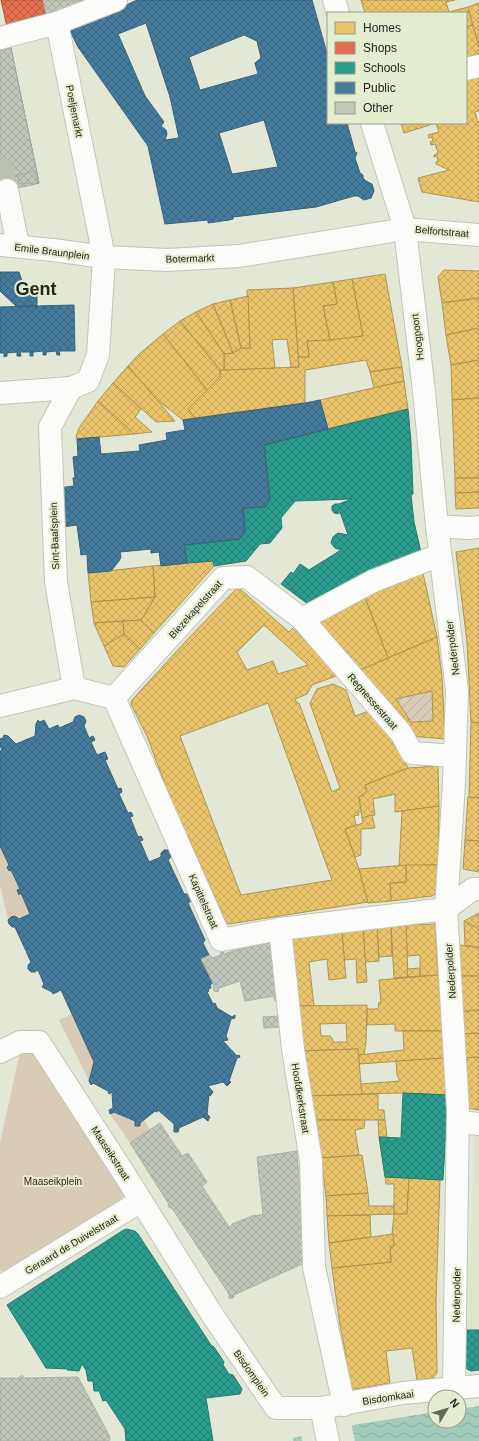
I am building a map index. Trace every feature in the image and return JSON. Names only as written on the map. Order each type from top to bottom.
[{"type":"street","points":[[0,38],[57,23],[116,0]]},
{"type":"street","points":[[334,0],[338,12]]},
{"type":"street","name":"Poeljemarkt","points":[[57,23],[104,257]]},
{"type":"street","points":[[467,69],[479,66]]},
{"type":"street","name":"Hoogpoort","points":[[372,124],[405,229],[424,392],[440,555]]},
{"type":"street","points":[[7,190],[9,246]]},
{"type":"street","name":"Botermarkt","points":[[104,257],[167,260],[239,256],[405,229]]},
{"type":"street","name":"Belfortstraat","points":[[405,229],[479,234]]},
{"type":"street","name":"Emile Braunplein","points":[[9,246],[104,257]]},
{"type":"street","points":[[0,393],[77,386],[88,381],[98,355],[104,257]]},
{"type":"street","name":"Sint-Baafsplein","points":[[74,688],[56,582],[50,427],[77,386]]},
{"type":"street","points":[[437,526],[468,528],[479,527]]},
{"type":"street","points":[[302,619],[373,581],[440,555]]},
{"type":"street","name":"Nederpolder","points":[[440,555],[457,691],[455,756],[446,909],[469,1123],[454,1388]]},
{"type":"street","name":"Biezekapelstraat","points":[[114,698],[223,578],[248,577],[302,619]]},
{"type":"street","name":"Regnessestraat","points":[[302,619],[401,733],[412,753],[455,756]]},
{"type":"street","points":[[0,706],[74,688],[114,698]]},
{"type":"street","name":"Kapittelstraat","points":[[114,698],[221,940],[280,929],[446,909]]},
{"type":"street","points":[[446,909],[473,889],[479,889]]},
{"type":"street","name":"Hoofdkerkstraat","points":[[280,929],[293,1049],[311,1161],[314,1267],[344,1405]]},
{"type":"street","name":"Maaseikstraat","points":[[0,1052],[20,1042],[38,1042],[203,1300]]},
{"type":"street","name":"Geraard de Duivelstraat","points":[[0,1287],[141,1201]]},
{"type":"street","name":"Bisdomplein","points":[[203,1300],[276,1408],[325,1424],[344,1405]]},
{"type":"street","name":"Bisdomkaai","points":[[344,1405],[404,1393],[479,1386]]},
{"type":"shaded area","points":[[475,1130],[479,1131],[479,1370],[471,1370],[467,1369],[466,1366]]},
{"type":"green space","points":[[432,691],[433,721],[411,722],[396,699]]},
{"type":"green space","points":[[0,846],[20,889],[17,891],[18,894],[21,893],[30,914],[19,919],[15,916],[8,920],[0,885]]},
{"type":"green space","points":[[72,1014],[94,1062],[89,1081],[59,1020]]},
{"type":"green space","name":"Maaseikplein","points":[[29,1051],[33,1054],[123,1190],[123,1196],[120,1200],[121,1202],[3,1274],[0,1269],[0,1143],[20,1052]]},
{"type":"green space","points":[[114,1112],[135,1121],[135,1126],[139,1126],[144,1120],[150,1130],[130,1143],[110,1114]]},
{"type":"water","points":[[479,1406],[479,1441],[293,1441],[293,1438],[353,1425],[427,1413],[427,1429],[467,1429],[467,1408]]},
{"type":"pier","points":[[351,1423],[355,1441],[302,1441],[301,1434]]},
{"type":"building: Homes","points":[[361,0],[455,0],[446,2],[449,12],[365,12]]},
{"type":"building: Homes","points":[[479,3],[479,48],[468,7]]},
{"type":"building: Homes","points":[[468,7],[473,25],[467,27],[467,12],[449,12]]},
{"type":"building: Homes","points":[[473,25],[479,48],[479,54],[467,57],[467,27]]},
{"type":"building: Homes","points":[[479,73],[479,111],[475,112],[478,122],[479,121],[479,202],[422,192],[418,178],[449,170],[436,164],[438,161],[437,156],[434,157],[434,155],[437,154],[438,151],[435,144],[431,145],[430,142],[433,141],[432,137],[429,138],[428,135],[439,132],[436,124],[467,124],[467,77]]},
{"type":"building: Homes","points":[[401,124],[433,124],[404,133]]},
{"type":"building: Homes","points":[[444,270],[479,271],[479,298],[442,303],[438,277]]},
{"type":"building: Homes","points":[[385,274],[402,367],[370,372],[366,360],[305,370],[305,403],[195,418],[188,409],[220,377],[220,370],[299,367],[298,357],[309,357],[307,341],[363,336],[352,279]]},
{"type":"building: Homes","points":[[352,279],[363,336],[330,340],[323,306],[337,304],[333,282]]},
{"type":"building: Homes","points":[[333,282],[337,304],[323,306],[330,340],[307,341],[309,357],[298,357],[293,288]]},
{"type":"building: Homes","points":[[293,288],[299,367],[291,367],[287,339],[272,340],[275,368],[224,370],[224,354],[233,353],[241,348],[250,348],[247,290]]},
{"type":"building: Homes","points":[[248,296],[250,348],[241,348],[230,300]]},
{"type":"building: Homes","points":[[479,298],[479,328],[446,335],[442,303]]},
{"type":"building: Homes","points":[[230,300],[241,348],[233,353],[213,304]]},
{"type":"building: Homes","points":[[213,304],[233,353],[224,354],[196,312]]},
{"type":"building: Homes","points":[[196,312],[224,354],[224,370],[220,370],[180,321]]},
{"type":"building: Homes","points":[[180,321],[220,370],[220,377],[207,390],[163,334]]},
{"type":"building: Homes","points":[[479,328],[479,360],[451,365],[446,335]]},
{"type":"building: Homes","points":[[163,334],[207,390],[188,409],[195,418],[183,420],[157,400],[128,366],[138,355]]},
{"type":"building: Homes","points":[[479,360],[479,398],[452,400],[451,365]]},
{"type":"building: Homes","points":[[128,366],[175,421],[156,422],[113,383]]},
{"type":"building: Homes","points":[[402,367],[404,381],[374,388],[370,372]]},
{"type":"building: Homes","points":[[404,381],[408,409],[328,429],[320,400]]},
{"type":"building: Homes","points":[[113,383],[141,409],[135,417],[152,432],[134,434],[98,401]]},
{"type":"building: Homes","points":[[479,398],[479,478],[455,478],[452,400]]},
{"type":"building: Homes","points":[[98,401],[134,434],[77,439],[76,437],[79,428]]},
{"type":"building: Homes","points":[[455,478],[479,478],[479,492],[455,493]]},
{"type":"building: Homes","points":[[479,492],[479,508],[456,509],[455,493]]},
{"type":"building: Homes","points":[[479,548],[479,723],[471,722],[467,642],[456,552]]},
{"type":"building: Homes","points":[[213,561],[214,566],[154,633],[141,620],[155,597],[153,566]]},
{"type":"building: Homes","points":[[153,566],[155,597],[91,602],[88,573]]},
{"type":"building: Homes","points":[[423,573],[437,637],[388,658],[364,595]]},
{"type":"building: Homes","points":[[236,589],[240,589],[289,632],[295,626],[341,674],[312,685],[307,694],[295,699],[297,703],[299,703],[332,792],[340,788],[310,703],[317,689],[333,684],[346,690],[355,716],[369,711],[396,743],[408,768],[365,785],[367,790],[359,797],[362,811],[358,812],[359,815],[354,816],[356,825],[345,829],[359,869],[368,902],[229,924],[225,921],[188,836],[185,838],[147,736],[131,704],[132,700]],"holes":[[[264,625],[308,665],[278,674],[273,661],[247,670],[237,652]],[[268,703],[332,880],[241,895],[180,736]]]},
{"type":"building: Homes","points":[[364,595],[388,658],[358,671],[317,621]]},
{"type":"building: Homes","points":[[155,597],[141,620],[94,623],[91,602]]},
{"type":"building: Homes","points":[[141,620],[154,633],[140,649],[124,634],[123,621]]},
{"type":"building: Homes","points":[[123,621],[124,634],[104,646],[94,623]]},
{"type":"building: Homes","points":[[124,634],[140,649],[124,667],[113,666],[104,646]]},
{"type":"building: Homes","points":[[437,637],[442,677],[445,739],[410,736],[358,671]],"holes":[[[432,691],[433,721],[411,722],[396,699]]]},
{"type":"building: Homes","points":[[471,722],[479,723],[479,798],[469,797]]},
{"type":"building: Homes","points":[[438,766],[439,806],[395,812],[395,794],[373,799],[375,815],[362,818],[359,797],[367,790],[365,785],[408,768]]},
{"type":"building: Homes","points":[[468,797],[479,798],[479,841],[465,840]]},
{"type":"building: Homes","points":[[439,806],[438,865],[399,866],[402,811]]},
{"type":"building: Homes","points":[[372,815],[375,828],[361,829],[361,855],[355,857],[345,829],[363,823],[362,818]]},
{"type":"building: Homes","points":[[465,840],[479,841],[479,872],[463,869]]},
{"type":"building: Homes","points":[[406,865],[438,865],[436,893],[432,896],[391,901],[390,883],[406,882]]},
{"type":"building: Homes","points":[[406,865],[406,882],[390,883],[391,901],[368,903],[359,869]]},
{"type":"building: Homes","points":[[479,913],[479,929],[464,921]]},
{"type":"building: Homes","points":[[464,921],[479,929],[479,948],[465,945]]},
{"type":"building: Homes","points":[[435,924],[438,975],[420,976],[420,955],[407,956],[406,925]]},
{"type":"building: Homes","points":[[406,925],[408,977],[394,978],[391,926]]},
{"type":"building: Homes","points":[[391,926],[392,956],[379,957],[377,927]]},
{"type":"building: Homes","points":[[377,927],[379,961],[365,962],[363,928]]},
{"type":"building: Homes","points":[[363,928],[367,982],[357,983],[356,959],[344,960],[342,932]]},
{"type":"building: Homes","points":[[342,932],[346,978],[329,980],[327,959],[309,962],[314,1006],[295,1006],[291,939]]},
{"type":"building: Homes","points":[[455,944],[479,948],[479,976],[456,976]]},
{"type":"building: Homes","points":[[420,968],[420,976],[408,977],[407,969]]},
{"type":"building: Homes","points":[[438,975],[443,1031],[395,1031],[395,1024],[367,1025],[367,1009],[378,1009],[379,1002],[381,1003],[379,980]]},
{"type":"building: Homes","points":[[456,976],[479,976],[479,1010],[458,1012]]},
{"type":"building: Homes","points":[[367,1005],[366,1043],[364,1055],[358,1055],[358,1049],[300,1051],[295,1006]],"holes":[[[346,1023],[347,1042],[333,1042],[330,1036],[321,1036],[320,1024]]]},
{"type":"building: Homes","points":[[479,1010],[479,1033],[462,1034],[458,1012]]},
{"type":"building: Homes","points":[[403,1031],[443,1031],[445,1058],[359,1064],[358,1055],[404,1050]]},
{"type":"building: Homes","points":[[479,1033],[479,1057],[464,1058],[462,1034]]},
{"type":"building: Homes","points":[[358,1049],[362,1094],[310,1096],[300,1051]]},
{"type":"building: Homes","points":[[479,1057],[479,1110],[467,1108],[464,1058]]},
{"type":"building: Homes","points":[[445,1058],[448,1095],[403,1093],[362,1094],[361,1084],[400,1081],[397,1075],[396,1061]]},
{"type":"building: Homes","points":[[378,1094],[378,1110],[384,1110],[385,1120],[314,1120],[310,1096]]},
{"type":"building: Homes","points":[[314,1120],[365,1120],[364,1128],[355,1130],[359,1155],[321,1158]]},
{"type":"building: Homes","points":[[378,1120],[385,1120],[387,1137],[379,1137]]},
{"type":"building: Homes","points":[[362,1155],[368,1193],[326,1196],[321,1158]]},
{"type":"building: Homes","points":[[385,1177],[409,1178],[407,1214],[394,1214],[394,1184],[386,1184]]},
{"type":"building: Homes","points":[[409,1178],[440,1180],[436,1301],[437,1373],[433,1378],[417,1380],[412,1348],[386,1351],[390,1383],[354,1389],[347,1383],[346,1356],[332,1268],[391,1262],[390,1246],[394,1246],[392,1234],[394,1214],[407,1214]]},
{"type":"building: Homes","points":[[368,1193],[369,1206],[394,1206],[394,1214],[327,1216],[326,1196]]},
{"type":"building: Homes","points":[[370,1215],[371,1237],[329,1243],[327,1216]]},
{"type":"building: Homes","points":[[393,1234],[394,1246],[390,1246],[391,1262],[332,1268],[329,1243]]},
{"type":"building: Shops","points":[[1,0],[43,0],[47,19],[7,27]]},
{"type":"building: Schools","points":[[408,409],[413,494],[411,495],[414,522],[421,552],[308,604],[281,584],[291,572],[293,574],[300,564],[309,570],[341,550],[335,548],[331,543],[333,537],[338,533],[348,535],[340,512],[338,514],[334,513],[332,506],[352,499],[295,501],[281,518],[282,528],[270,543],[260,544],[246,561],[214,566],[213,561],[187,563],[184,545],[240,539],[245,532],[243,508],[265,507],[270,500],[264,445]]},
{"type":"building: Schools","points":[[403,1093],[448,1095],[443,1180],[385,1177],[379,1137],[401,1138]]},
{"type":"building: Schools","points":[[126,1229],[135,1231],[138,1234],[211,1345],[224,1362],[223,1365],[229,1374],[233,1375],[242,1389],[240,1394],[206,1398],[213,1441],[126,1441],[125,1429],[106,1400],[103,1401],[99,1391],[94,1391],[93,1381],[88,1381],[86,1370],[82,1364],[79,1371],[46,1368],[7,1305]]},
{"type":"building: Schools","points":[[467,1330],[479,1330],[479,1370],[471,1371],[467,1369],[466,1366]]},
{"type":"building: Public","points":[[137,0],[312,0],[327,53],[327,124],[347,124],[355,152],[357,153],[355,158],[360,173],[366,181],[372,184],[374,191],[371,198],[364,200],[358,196],[354,196],[316,207],[233,217],[233,219],[229,220],[208,223],[208,220],[165,224],[148,146],[78,47],[68,27],[99,18]],"holes":[[[146,23],[170,97],[179,138],[165,140],[167,134],[166,130],[161,126],[164,122],[145,96],[118,34]],[[244,35],[257,41],[261,58],[255,63],[258,74],[200,90],[189,57]],[[264,120],[278,167],[232,174],[219,133]]]},
{"type":"building: Public","points":[[10,44],[39,183],[0,191],[0,46]]},
{"type":"building: Public","points":[[0,272],[19,272],[25,285],[37,290],[37,306],[17,307],[0,291]]},
{"type":"building: Public","points":[[74,305],[75,351],[59,351],[60,355],[57,355],[56,351],[46,352],[46,355],[43,355],[43,351],[33,352],[33,356],[30,356],[30,352],[20,352],[21,356],[17,356],[17,352],[7,353],[7,356],[4,357],[4,353],[0,353],[0,307]]},
{"type":"building: Public","points":[[320,400],[328,429],[264,445],[270,500],[265,507],[243,508],[245,532],[240,539],[184,545],[187,563],[161,566],[159,552],[151,553],[151,549],[120,552],[121,557],[111,571],[88,573],[87,554],[81,555],[77,525],[62,527],[58,488],[74,486],[73,478],[75,478],[73,457],[78,456],[77,439],[99,437],[101,454],[140,451],[139,445],[167,440],[166,433],[185,430],[183,420]]},
{"type":"building: Public","points":[[79,715],[84,717],[86,721],[84,726],[89,738],[93,736],[95,740],[91,742],[97,755],[105,752],[108,759],[105,760],[118,789],[121,788],[122,792],[119,794],[128,813],[131,812],[133,816],[130,817],[138,837],[141,836],[143,840],[140,841],[149,862],[161,857],[161,853],[164,850],[168,850],[171,853],[171,857],[168,860],[184,894],[187,894],[190,897],[191,901],[188,903],[205,940],[203,943],[209,955],[201,959],[213,983],[210,985],[211,988],[208,989],[209,991],[207,992],[213,1004],[215,1003],[217,1008],[232,1017],[235,1015],[235,1018],[231,1019],[226,1036],[228,1040],[223,1041],[237,1056],[239,1055],[240,1057],[237,1058],[229,1081],[231,1082],[227,1086],[223,1082],[208,1086],[213,1092],[210,1096],[209,1094],[207,1114],[210,1117],[208,1121],[203,1117],[179,1128],[178,1132],[174,1132],[174,1124],[158,1110],[140,1123],[140,1126],[135,1126],[135,1121],[114,1112],[110,1114],[109,1110],[113,1108],[112,1092],[109,1094],[108,1091],[93,1083],[91,1085],[89,1081],[94,1062],[61,990],[53,994],[42,987],[44,984],[38,970],[31,972],[28,969],[28,965],[31,962],[15,927],[12,927],[9,924],[8,920],[11,917],[15,916],[19,919],[30,914],[21,893],[19,895],[17,890],[20,889],[11,870],[9,871],[7,867],[9,865],[0,846],[0,751],[2,750],[0,746],[0,739],[3,738],[4,735],[8,736],[16,744],[35,736],[36,724],[38,720],[40,722],[44,720],[49,729],[58,725],[59,728],[73,722],[75,717]]},
{"type":"building: Other","points":[[43,0],[109,0],[47,19]]},
{"type":"building: Other","points":[[10,44],[39,183],[37,183],[35,171],[18,175],[19,184],[32,183],[32,185],[0,191],[0,46]]},
{"type":"building: Other","points":[[35,171],[37,183],[32,185],[32,183],[19,184],[18,175]]},
{"type":"building: Other","points":[[269,943],[280,1000],[275,1001],[274,996],[245,1001],[240,981],[219,988],[218,992],[214,991],[213,983],[201,959],[210,955],[212,958],[221,955],[220,953],[223,952],[224,954]]},
{"type":"building: Other","points":[[280,1016],[281,1027],[264,1028],[263,1017]]},
{"type":"building: Other","points":[[160,1123],[182,1156],[188,1153],[207,1182],[202,1186],[229,1227],[232,1226],[232,1224],[255,1215],[263,1214],[257,1157],[297,1151],[307,1260],[304,1263],[234,1295],[233,1298],[229,1298],[229,1294],[172,1208],[168,1206],[169,1204],[130,1143]]},
{"type":"building: Other","points":[[20,1376],[23,1376],[23,1378],[78,1377],[110,1437],[109,1441],[0,1441],[0,1378],[20,1378]]},
{"type":"tunnel","points":[[0,160],[7,190]]},
{"type":"district","name":"Gent","points":[[36,289]]}]
